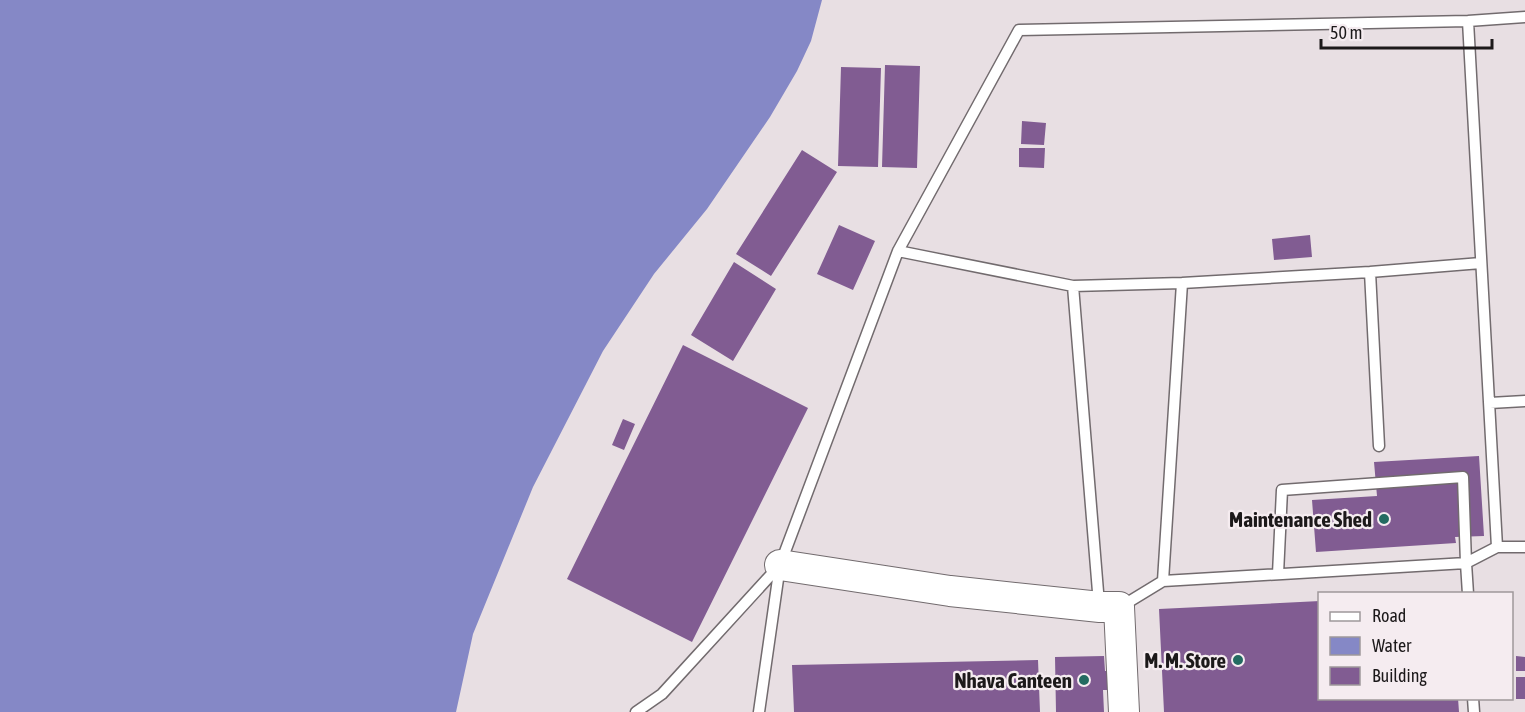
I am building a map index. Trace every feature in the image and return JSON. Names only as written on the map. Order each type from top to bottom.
[{"type":"street","points":[[780,565],[950,591],[1109,607],[1124,712]]},
{"type":"lane","points":[[759,712],[780,565],[898,251],[1019,30],[1468,21],[1525,17]]},
{"type":"lane","points":[[1468,21],[1497,547]]},
{"type":"lane","points":[[898,251],[1073,286],[1370,273],[1481,263]]},
{"type":"lane","points":[[1370,273],[1379,446]]},
{"type":"lane","points":[[1163,581],[1182,283]]},
{"type":"lane","points":[[1073,286],[1109,607],[1163,581],[1466,563],[1497,547],[1525,547]]},
{"type":"lane","points":[[1490,403],[1525,401]]},
{"type":"lane","points":[[1278,574],[1282,490],[1463,477],[1468,592]]},
{"type":"lane","points":[[636,712],[662,694],[780,565]]},
{"type":"water","points":[[0,0],[822,0],[811,41],[797,71],[770,117],[707,209],[654,274],[603,351],[533,487],[473,634],[456,712],[0,712]]},
{"type":"building","points":[[885,65],[920,66],[917,168],[882,167]]},
{"type":"building","points":[[841,67],[881,68],[878,167],[838,166]]},
{"type":"building","points":[[1022,121],[1046,123],[1044,145],[1021,144]]},
{"type":"building","points":[[1019,148],[1045,148],[1044,168],[1019,167]]},
{"type":"building","points":[[802,150],[837,172],[771,276],[736,254]]},
{"type":"building","points":[[839,225],[875,241],[853,290],[817,274]]},
{"type":"building","points":[[1310,235],[1312,257],[1274,260],[1272,239]]},
{"type":"building","points":[[734,262],[776,289],[733,361],[691,335]]},
{"type":"building","points":[[683,345],[808,408],[692,642],[567,579]]},
{"type":"building","points":[[623,419],[635,424],[624,450],[612,445]]},
{"type":"building","points":[[1479,456],[1484,536],[1455,537],[1456,543],[1316,552],[1312,500],[1377,496],[1374,462]]},
{"type":"building","name":"M. M. Store","points":[[1318,601],[1318,700],[1458,700],[1459,712],[1164,712],[1159,609]]},
{"type":"building","name":"Nhava Canteen","points":[[1104,656],[1105,671],[1112,671],[1113,690],[1103,690],[1104,712],[1056,712],[1055,657]]},
{"type":"building","points":[[1516,656],[1525,657],[1525,671],[1516,671]]},
{"type":"building","points":[[1038,660],[1040,712],[794,712],[792,665]]},
{"type":"building","points":[[1516,677],[1525,677],[1525,699],[1516,699]]},
{"type":"place","name":"Maintenance Shed","points":[[1384,519]]},
{"type":"place","name":"M. M. Store","points":[[1238,660]]},
{"type":"place","name":"Nhava Canteen","points":[[1084,680]]}]
